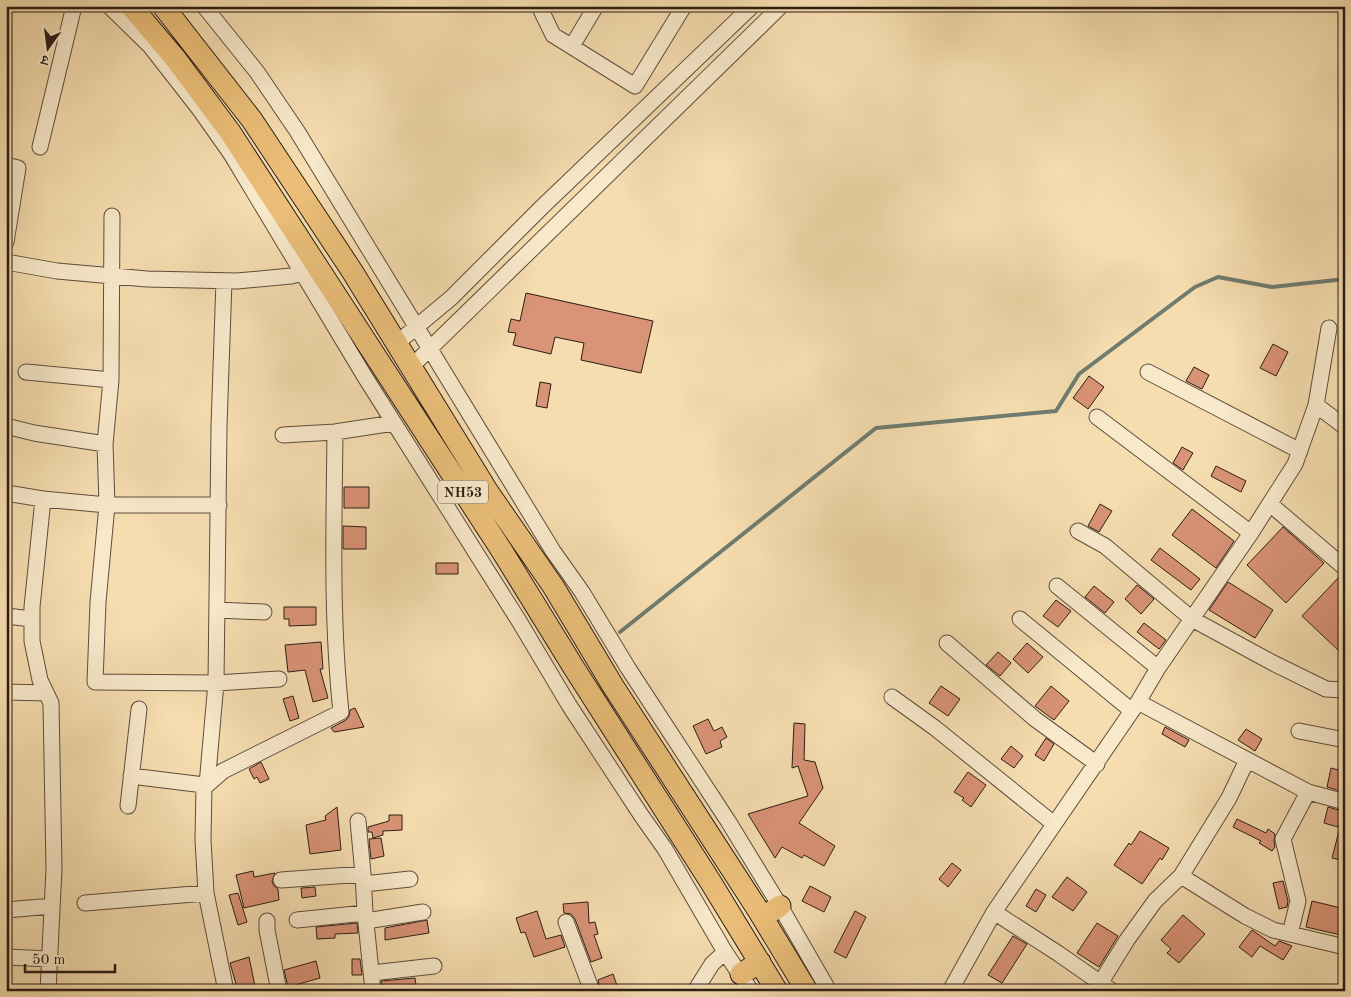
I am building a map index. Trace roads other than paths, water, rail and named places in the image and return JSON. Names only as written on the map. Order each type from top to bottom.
[{"type":"highway","name":"NH53","points":[[130,6],[175,58],[235,139],[502,552],[710,880],[777,991]]},
{"type":"highway","name":"NH53","points":[[163,6],[252,120],[352,271],[488,492],[553,586],[613,686],[772,911],[794,968],[807,991]]},
{"type":"highway","points":[[746,982],[760,962]]},
{"type":"street","points":[[40,147],[74,6]]},
{"type":"street","points":[[109,6],[150,46],[200,110],[231,154],[394,423],[524,629],[569,705],[640,815],[665,849],[725,952],[746,982]]},
{"type":"street","points":[[204,6],[257,72],[297,131],[552,551],[582,592],[628,668],[728,821],[772,911],[829,991]]},
{"type":"street","points":[[540,6],[553,34],[635,86],[684,6]]},
{"type":"street","points":[[572,46],[596,6]]},
{"type":"street","points":[[396,343],[451,298],[752,6]]},
{"type":"street","points":[[411,367],[781,6]]},
{"type":"street","points":[[6,165],[18,168],[6,242]]},
{"type":"street","points":[[112,216],[111,380],[105,444],[107,505],[98,602],[94,682],[216,683],[279,679]]},
{"type":"street","points":[[6,262],[57,272],[147,279],[237,282],[282,277],[302,272]]},
{"type":"street","points":[[224,281],[216,683],[206,785],[203,840],[206,893],[226,991]]},
{"type":"street","points":[[950,991],[994,912],[1097,764],[1135,707],[1158,668],[1251,534],[1295,464],[1316,405],[1329,328]]},
{"type":"street","points":[[26,372],[111,380]]},
{"type":"street","points":[[1148,372],[1300,451]]},
{"type":"street","points":[[1316,405],[1345,427]]},
{"type":"street","points":[[1097,417],[1251,534]]},
{"type":"street","points":[[282,435],[335,432],[394,423]]},
{"type":"street","points":[[6,426],[34,434],[105,444]]},
{"type":"street","points":[[131,776],[206,785],[223,772],[341,712],[336,669],[334,586],[335,432]]},
{"type":"street","points":[[6,493],[43,500],[107,505],[219,505]]},
{"type":"street","points":[[43,500],[32,619],[32,641],[40,680],[51,703],[54,869],[48,991]]},
{"type":"street","points":[[1270,504],[1345,568]]},
{"type":"street","points":[[1078,531],[1105,546],[1192,619],[1326,689],[1345,690]]},
{"type":"street","points":[[1057,586],[1158,668]]},
{"type":"street","points":[[217,610],[264,612]]},
{"type":"street","points":[[6,616],[32,619]]},
{"type":"street","points":[[1020,619],[1135,707],[1308,792],[1345,802]]},
{"type":"street","points":[[948,643],[1035,719],[1097,764]]},
{"type":"street","points":[[6,692],[46,693]]},
{"type":"street","points":[[892,697],[935,728],[1054,824]]},
{"type":"street","points":[[128,806],[139,709]]},
{"type":"street","points":[[1299,732],[1345,740]]},
{"type":"street","points":[[994,912],[1106,987],[1127,940],[1155,901],[1181,876],[1228,798],[1246,760]]},
{"type":"street","points":[[1290,934],[1298,901],[1283,839],[1308,792]]},
{"type":"street","points":[[358,821],[373,991]]},
{"type":"street","points":[[1181,876],[1245,916],[1273,930],[1345,947]]},
{"type":"street","points":[[281,880],[410,879]]},
{"type":"street","points":[[85,903],[206,893]]},
{"type":"street","points":[[6,910],[52,906]]},
{"type":"street","points":[[297,920],[424,912]]},
{"type":"street","points":[[267,921],[267,930],[279,991]]},
{"type":"street","points":[[566,922],[592,991]]},
{"type":"street","points":[[696,991],[712,964],[725,952]]},
{"type":"street","points":[[6,957],[50,959]]},
{"type":"street","points":[[372,973],[434,966]]},
{"type":"waterway","points":[[620,632],[876,428],[1056,411],[1079,374],[1195,287],[1218,277],[1272,287],[1345,279]]}]
